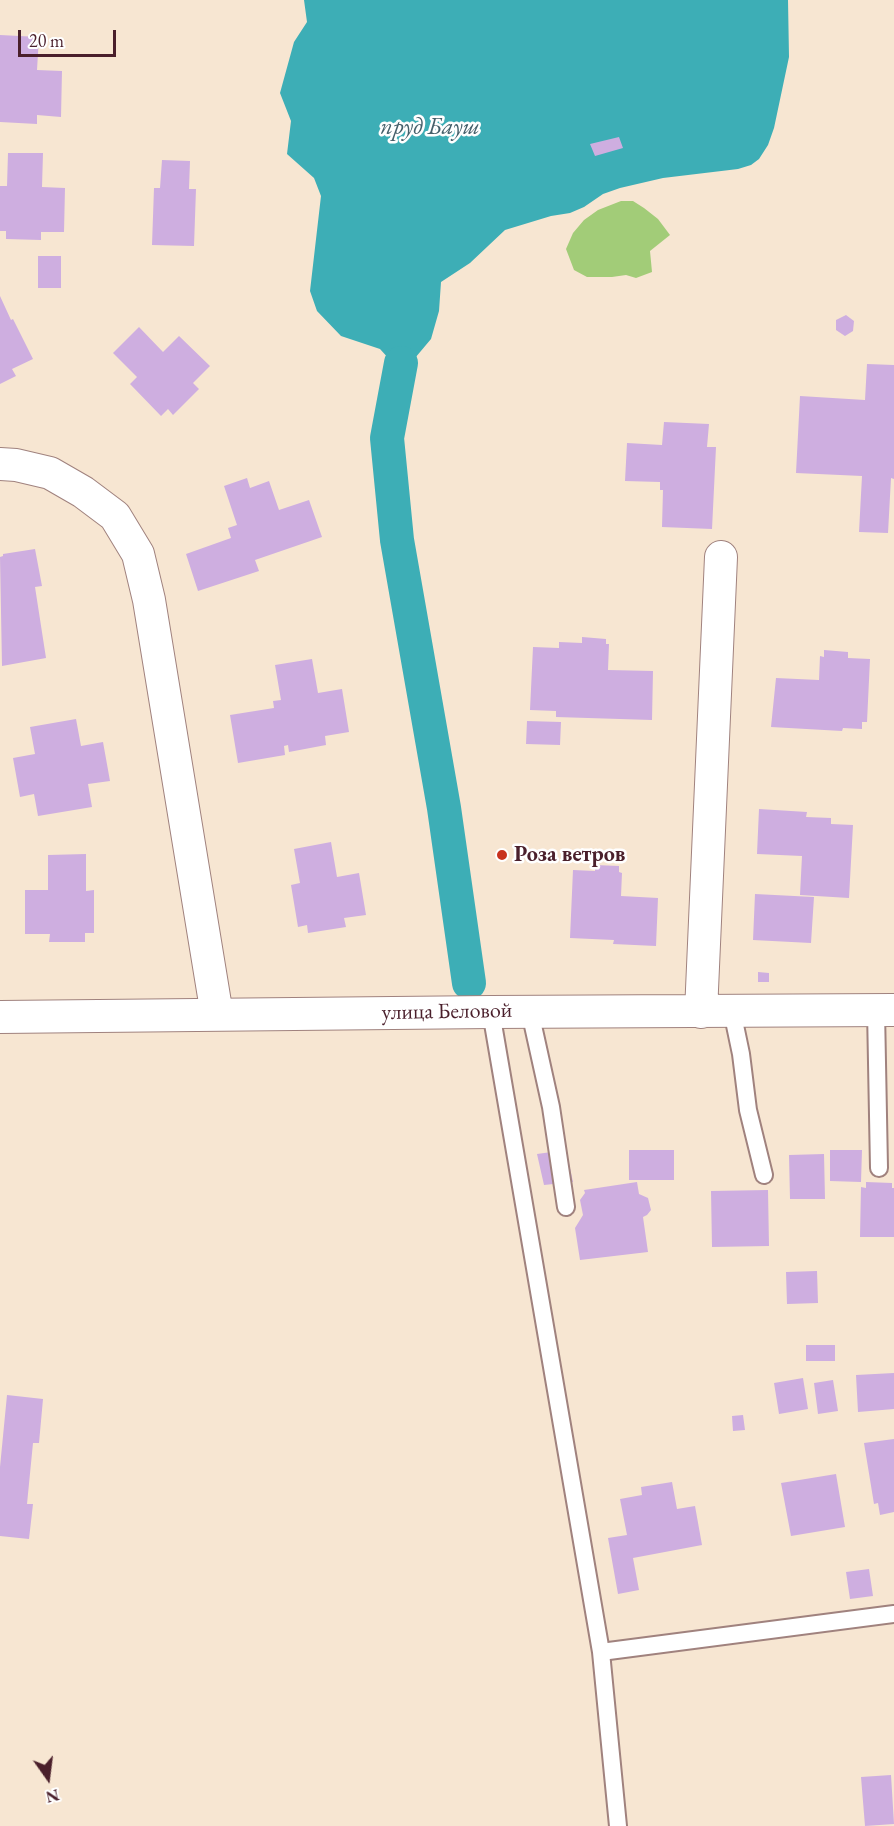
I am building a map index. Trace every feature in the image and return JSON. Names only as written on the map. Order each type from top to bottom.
[{"type":"street","points":[[0,464],[16,465],[50,473],[83,492],[115,516],[138,554],[149,600],[217,1015]]},
{"type":"street","points":[[701,1012],[721,557]]},
{"type":"street","name":"улица Беловой","points":[[0,1017],[885,1010]]},
{"type":"lane","points":[[879,1168],[885,1010]]},
{"type":"lane","points":[[732,1011],[741,1054],[748,1110],[764,1175]]},
{"type":"lane","points":[[492,1012],[601,1652],[618,1826]]},
{"type":"lane","points":[[530,1012],[551,1107],[566,1207]]},
{"type":"lane","points":[[601,1652],[894,1614]]},
{"type":"green space","points":[[621,201],[633,201],[644,208],[658,219],[670,235],[650,251],[652,272],[636,278],[626,275],[587,277],[574,270],[566,249],[573,233],[584,220],[598,210]]},
{"type":"water","name":"пруд Бауш","points":[[304,0],[788,0],[789,57],[774,128],[768,145],[759,159],[751,165],[738,169],[663,178],[620,188],[603,194],[570,213],[551,216],[505,230],[470,263],[441,282],[439,311],[431,339],[410,364],[401,363],[390,360],[380,349],[341,336],[317,311],[310,291],[321,196],[314,178],[287,154],[291,121],[280,93],[294,42],[307,22]]},
{"type":"building","points":[[0,35],[39,37],[37,70],[62,71],[61,117],[37,115],[37,124],[0,122]]},
{"type":"building","points":[[619,137],[623,148],[595,156],[590,144]]},
{"type":"building","points":[[8,153],[43,153],[42,187],[65,188],[64,232],[41,232],[41,240],[6,239],[6,231],[0,231],[0,186],[7,186]]},
{"type":"building","points":[[162,160],[190,161],[189,189],[196,189],[194,246],[152,245],[154,188],[160,188]]},
{"type":"building","points":[[38,256],[61,256],[61,288],[38,288]]},
{"type":"building","points":[[0,296],[33,359],[12,369],[16,376],[0,384]]},
{"type":"building","points":[[846,315],[854,321],[853,331],[845,336],[836,330],[836,320]]},
{"type":"building","points":[[139,327],[163,352],[179,336],[210,366],[193,383],[199,389],[173,415],[168,409],[161,416],[130,384],[137,377],[113,353]]},
{"type":"building","points":[[867,364],[894,365],[894,479],[891,478],[888,533],[859,532],[862,476],[796,473],[800,396],[865,400]]},
{"type":"building","points":[[664,422],[709,424],[707,447],[716,447],[712,529],[662,527],[663,490],[660,490],[660,482],[625,481],[627,443],[662,445]]},
{"type":"building","points":[[247,478],[250,488],[269,481],[279,510],[309,500],[322,537],[255,560],[259,571],[198,591],[186,554],[231,538],[228,528],[237,525],[224,486]]},
{"type":"building","points":[[35,549],[42,586],[35,587],[46,658],[2,666],[0,557],[3,554]]},
{"type":"building","points":[[582,637],[606,639],[606,644],[609,644],[608,670],[653,671],[652,720],[556,717],[556,711],[530,710],[533,647],[559,648],[559,642],[582,643]]},
{"type":"building","points":[[824,650],[848,652],[848,658],[870,659],[867,722],[862,722],[862,729],[843,728],[842,731],[771,727],[776,678],[819,680],[820,656],[824,657]]},
{"type":"building","points":[[312,659],[318,693],[342,689],[349,732],[325,736],[326,745],[289,752],[288,745],[284,746],[285,755],[238,763],[230,715],[274,708],[273,701],[281,700],[275,665]]},
{"type":"building","points":[[76,719],[81,746],[103,742],[110,781],[88,784],[92,807],[38,816],[34,794],[20,797],[13,758],[35,754],[30,727]]},
{"type":"building","points":[[527,721],[561,722],[560,745],[526,744]]},
{"type":"building","points":[[759,809],[807,812],[806,817],[831,818],[831,824],[853,825],[849,898],[800,895],[802,856],[757,854]]},
{"type":"building","points":[[331,842],[337,877],[359,873],[366,915],[344,918],[346,927],[308,933],[307,925],[298,927],[291,885],[300,883],[294,849]]},
{"type":"building","points":[[86,854],[86,891],[94,890],[94,933],[85,933],[85,942],[49,942],[50,934],[25,934],[25,890],[48,890],[48,855]]},
{"type":"building","points":[[595,865],[619,866],[619,872],[622,873],[621,896],[658,898],[656,946],[613,944],[614,940],[570,938],[573,870],[595,871]]},
{"type":"building","points":[[755,894],[814,897],[811,943],[753,940]]},
{"type":"building","points":[[758,972],[769,973],[769,982],[758,982]]},
{"type":"building","points":[[566,1150],[573,1182],[544,1185],[537,1154]]},
{"type":"building","points":[[629,1150],[674,1150],[674,1180],[629,1180]]},
{"type":"building","points":[[830,1150],[862,1150],[861,1182],[830,1181]]},
{"type":"building","points":[[824,1154],[825,1199],[790,1199],[789,1155]]},
{"type":"building","points":[[637,1182],[639,1194],[648,1198],[651,1210],[643,1217],[648,1252],[580,1260],[575,1228],[583,1215],[580,1200],[585,1193],[584,1190]]},
{"type":"building","points":[[866,1182],[892,1183],[892,1188],[894,1188],[894,1237],[860,1237],[861,1187],[866,1188]]},
{"type":"building","points":[[768,1190],[769,1246],[712,1247],[711,1191]]},
{"type":"building","points":[[817,1271],[818,1303],[787,1304],[786,1272]]},
{"type":"building","points":[[806,1345],[835,1345],[835,1361],[806,1361]]},
{"type":"building","points":[[894,1373],[894,1409],[858,1412],[856,1375]]},
{"type":"building","points":[[803,1378],[808,1409],[779,1414],[774,1383]]},
{"type":"building","points":[[833,1380],[838,1411],[818,1414],[814,1383]]},
{"type":"building","points":[[7,1395],[43,1399],[39,1443],[33,1443],[27,1504],[33,1504],[29,1539],[0,1536],[0,1467]]},
{"type":"building","points":[[743,1415],[745,1430],[733,1431],[732,1416]]},
{"type":"building","points":[[894,1439],[894,1512],[880,1515],[878,1503],[874,1504],[864,1443]]},
{"type":"building","points":[[836,1474],[845,1527],[791,1536],[781,1483]]},
{"type":"building","points":[[672,1482],[677,1509],[695,1506],[702,1545],[633,1558],[639,1590],[618,1594],[608,1538],[627,1535],[620,1499],[642,1495],[641,1487]]},
{"type":"building","points":[[869,1569],[873,1596],[850,1599],[846,1572]]},
{"type":"building","points":[[891,1775],[894,1824],[865,1826],[861,1777]]},
{"type":"waterway","points":[[401,363],[387,438],[397,540],[444,808],[469,983]]},
{"type":"place","name":"Роза ветров","points":[[502,855]]}]
